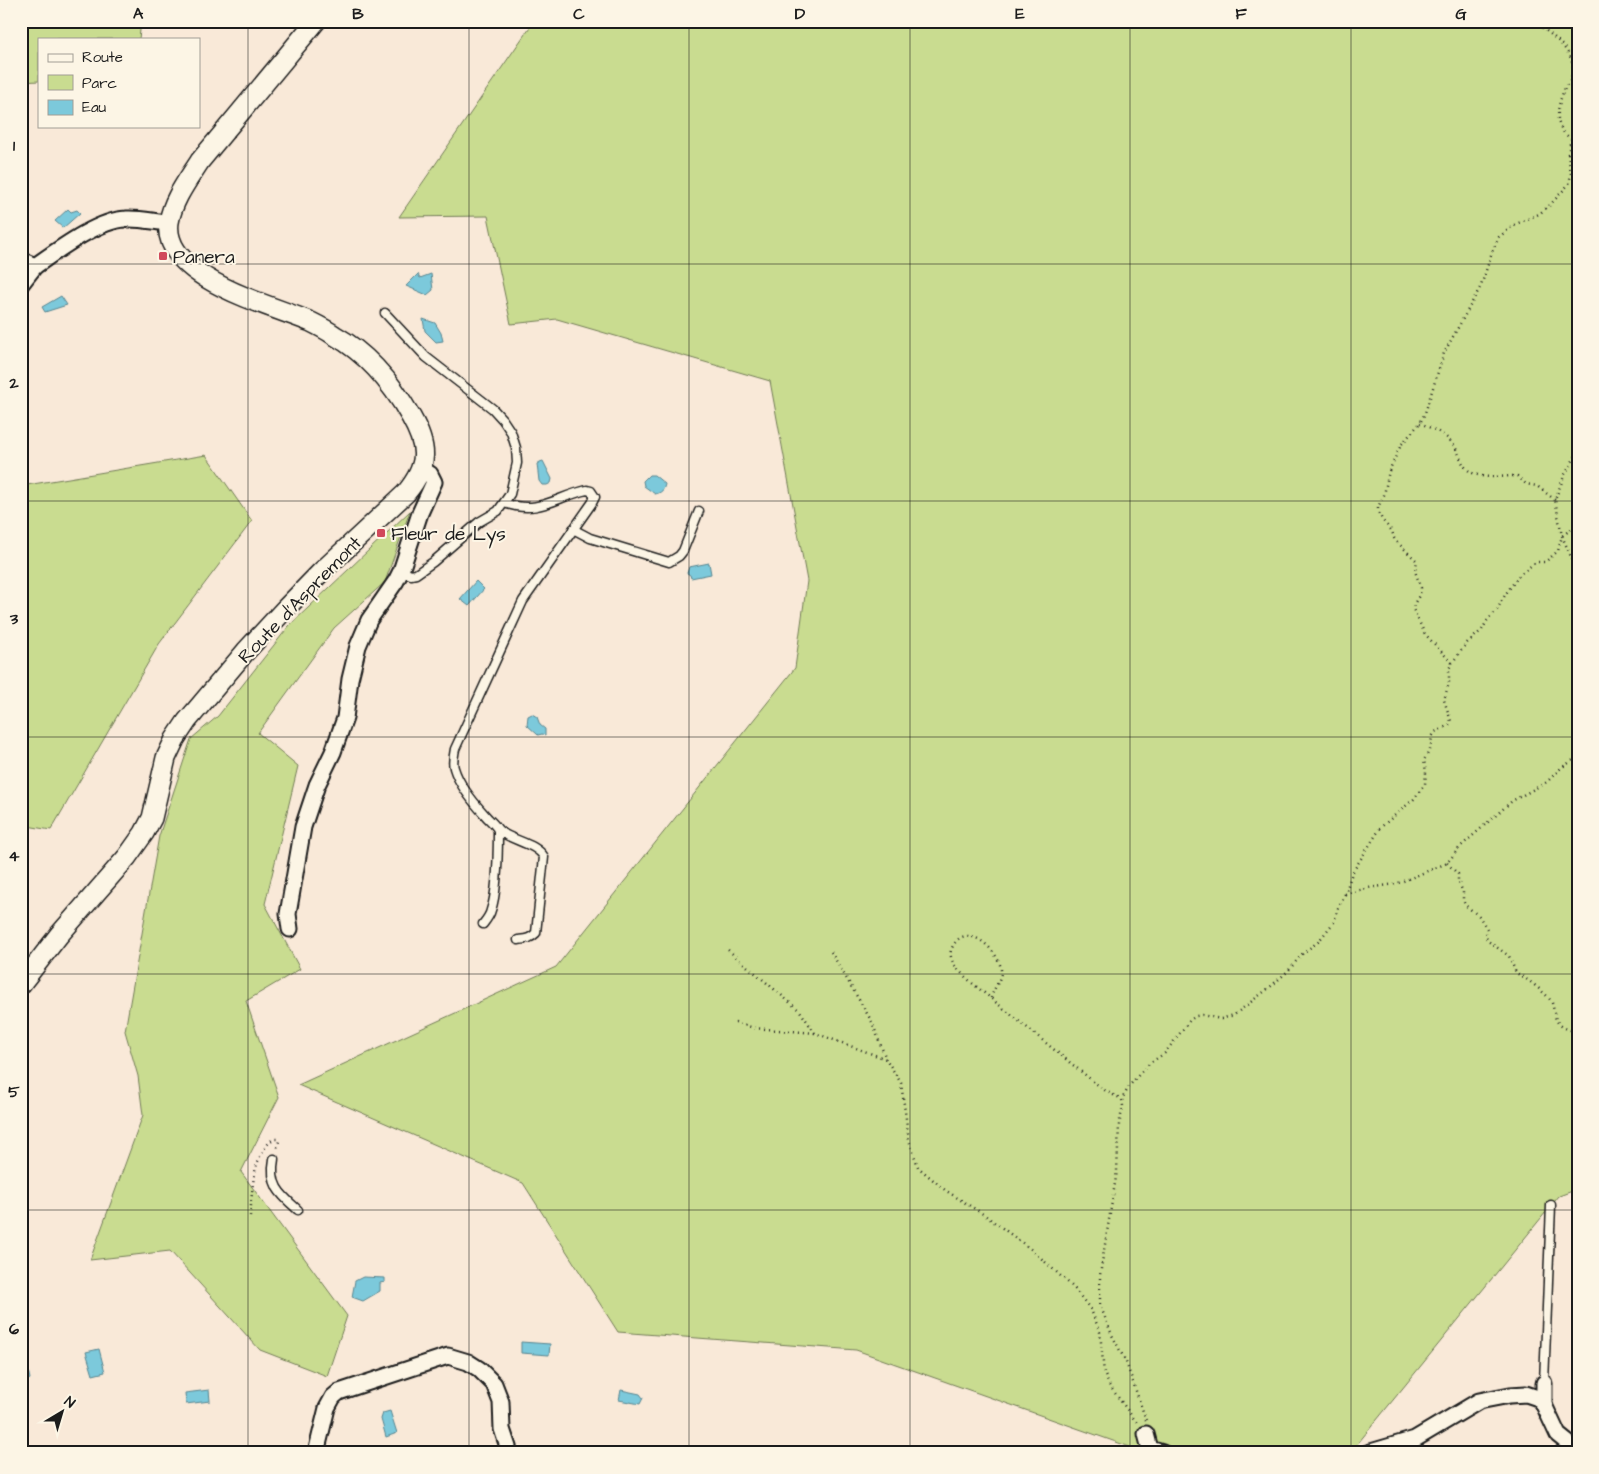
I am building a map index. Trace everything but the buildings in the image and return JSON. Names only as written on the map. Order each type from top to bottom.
[{"type":"street","name":"Route d'Aspremont","points":[[21,984],[144,833],[152,818],[166,758],[175,739],[187,721],[246,651],[285,609],[321,572],[406,493],[416,480],[421,469],[424,456],[423,443],[417,427],[390,383],[369,360],[353,346],[313,323],[229,290],[195,272],[179,256],[171,242],[169,223],[173,206],[200,161],[316,21]]},
{"type":"street","points":[[21,284],[28,263],[108,222],[127,218],[169,223]]},
{"type":"street","points":[[290,929],[288,914],[303,826],[317,785],[333,752],[345,718],[350,679],[358,646],[369,620],[401,572],[420,513],[434,482],[430,474],[421,469]]},
{"type":"street","points":[[316,1453],[327,1408],[333,1396],[339,1392],[448,1356],[468,1362],[479,1368],[494,1384],[501,1402],[502,1429],[510,1453]]},
{"type":"street","points":[[1544,1383],[1544,1405]]},
{"type":"street","points":[[1368,1453],[1415,1439],[1479,1401],[1526,1394],[1538,1398],[1544,1405],[1558,1435],[1578,1452]]},
{"type":"street","points":[[1146,1428],[1150,1449],[1163,1453]]},
{"type":"lane","points":[[385,313],[426,357],[493,409],[511,432],[516,448],[517,462],[510,494],[498,511],[479,522],[416,574],[411,575],[401,572]]},
{"type":"lane","points":[[504,503],[519,508],[530,508],[587,490],[591,491],[595,497],[523,601],[455,748],[454,769],[480,810],[498,830],[506,836],[535,847],[544,858],[536,933],[528,939],[518,940]]},
{"type":"lane","points":[[573,529],[590,538],[669,562],[683,551],[699,511]]},
{"type":"lane","points":[[483,924],[492,909],[495,892],[498,830]]},
{"type":"lane","points":[[274,1159],[273,1178],[276,1186],[282,1195],[298,1210]]},
{"type":"lane","points":[[1544,1383],[1551,1205]]},
{"type":"path","points":[[1533,21],[1550,33],[1561,44],[1573,66],[1572,77],[1564,90],[1559,104],[1558,116],[1560,127],[1571,139],[1578,139]]},
{"type":"path","points":[[1452,662],[1425,634],[1413,609],[1421,588],[1415,570],[1417,562],[1399,544],[1392,531],[1382,521],[1378,507],[1384,495],[1394,458],[1401,445],[1425,413],[1444,353],[1481,286],[1499,236],[1514,225],[1539,214],[1569,184],[1571,174],[1568,154],[1571,139]]},
{"type":"path","points":[[1420,422],[1434,429],[1452,443],[1460,456],[1462,464],[1475,474],[1483,476],[1517,476],[1526,484],[1536,486],[1555,500]]},
{"type":"path","points":[[1578,452],[1564,476],[1555,500],[1562,536],[1578,573]]},
{"type":"path","points":[[1146,1428],[1126,1362],[1112,1335],[1100,1305],[1100,1275],[1117,1171],[1122,1099],[1142,1071],[1165,1053],[1190,1020],[1202,1015],[1221,1019],[1234,1015],[1269,988],[1325,935],[1334,922],[1340,901],[1345,894],[1352,873],[1380,827],[1414,799],[1425,784],[1424,760],[1432,746],[1432,737],[1435,732],[1448,725],[1451,721],[1444,700],[1452,662],[1467,643],[1482,630],[1520,574],[1536,562],[1545,562],[1558,552],[1562,536],[1578,524]]},
{"type":"path","points":[[1345,894],[1396,884],[1447,863],[1460,847],[1512,801],[1541,785],[1560,768],[1578,757]]},
{"type":"path","points":[[1447,863],[1458,874],[1458,881],[1463,892],[1465,905],[1480,916],[1486,925],[1488,941],[1509,956],[1516,973],[1538,987],[1550,1000],[1554,1017],[1562,1026],[1578,1033]]},
{"type":"path","points":[[991,998],[992,992],[1001,976],[1002,969],[999,960],[983,941],[968,936],[960,938],[954,943],[951,957],[956,966],[972,984],[1107,1092],[1122,1099]]},
{"type":"path","points":[[728,950],[800,1011],[815,1033]]},
{"type":"path","points":[[831,952],[872,1022],[886,1058],[901,1083],[909,1140],[918,1167],[945,1190],[986,1216],[1032,1250],[1074,1288],[1091,1310],[1100,1332],[1104,1373],[1109,1385],[1146,1428]]},
{"type":"path","points":[[734,1022],[754,1028],[815,1033],[886,1058]]},
{"type":"green space","points":[[21,21],[141,21],[139,38],[38,38],[38,81],[21,82]]},
{"type":"green space","points":[[534,21],[1578,21],[1578,1189],[1559,1196],[1350,1453],[1147,1453],[856,1350],[618,1332],[523,1183],[298,1085],[556,967],[795,668],[807,581],[770,381],[557,319],[511,324],[488,216],[399,217]]},
{"type":"green space","points":[[206,455],[252,521],[159,644],[51,830],[21,825],[21,486]]},
{"type":"green space","points":[[410,511],[385,582],[334,628],[258,733],[298,766],[265,904],[300,969],[246,1001],[279,1097],[241,1172],[347,1316],[327,1376],[260,1350],[170,1251],[90,1260],[143,1115],[138,1076],[125,1031],[159,836],[191,739],[218,716],[289,626]]},
{"type":"water","points":[[68,209],[71,212],[77,210],[80,213],[63,228],[55,221]]},
{"type":"water","points":[[418,274],[420,278],[431,274],[433,290],[427,295],[406,286]]},
{"type":"water","points":[[61,296],[67,305],[45,312],[42,307]]},
{"type":"water","points":[[423,319],[435,323],[443,341],[436,342],[425,331]]},
{"type":"water","points":[[543,461],[552,479],[551,483],[547,485],[542,485],[539,481],[537,464]]},
{"type":"water","points":[[649,475],[654,475],[665,484],[661,492],[655,494],[644,486],[643,481]]},
{"type":"water","points":[[709,563],[711,574],[691,578],[687,573],[689,567]]},
{"type":"water","points":[[476,581],[484,589],[469,606],[460,599]]},
{"type":"water","points":[[532,714],[537,717],[540,725],[545,729],[545,735],[538,735],[527,725],[528,716]]},
{"type":"water","points":[[363,1277],[385,1278],[385,1282],[380,1283],[380,1291],[363,1301],[352,1297],[355,1281]]},
{"type":"water","points":[[521,1342],[550,1344],[549,1355],[521,1353]]},
{"type":"water","points":[[99,1349],[105,1372],[93,1375],[86,1352]]},
{"type":"water","points":[[21,1358],[26,1361],[30,1379],[23,1383],[21,1381]]},
{"type":"water","points":[[209,1390],[210,1401],[186,1404],[185,1393]]},
{"type":"water","points":[[621,1390],[640,1394],[643,1398],[640,1404],[619,1400]]},
{"type":"water","points":[[390,1411],[397,1433],[386,1437],[381,1419],[383,1413]]},
{"type":"place","name":"Panera","points":[[163,256]]},
{"type":"place","name":"Fleur de Lys","points":[[381,533]]}]
